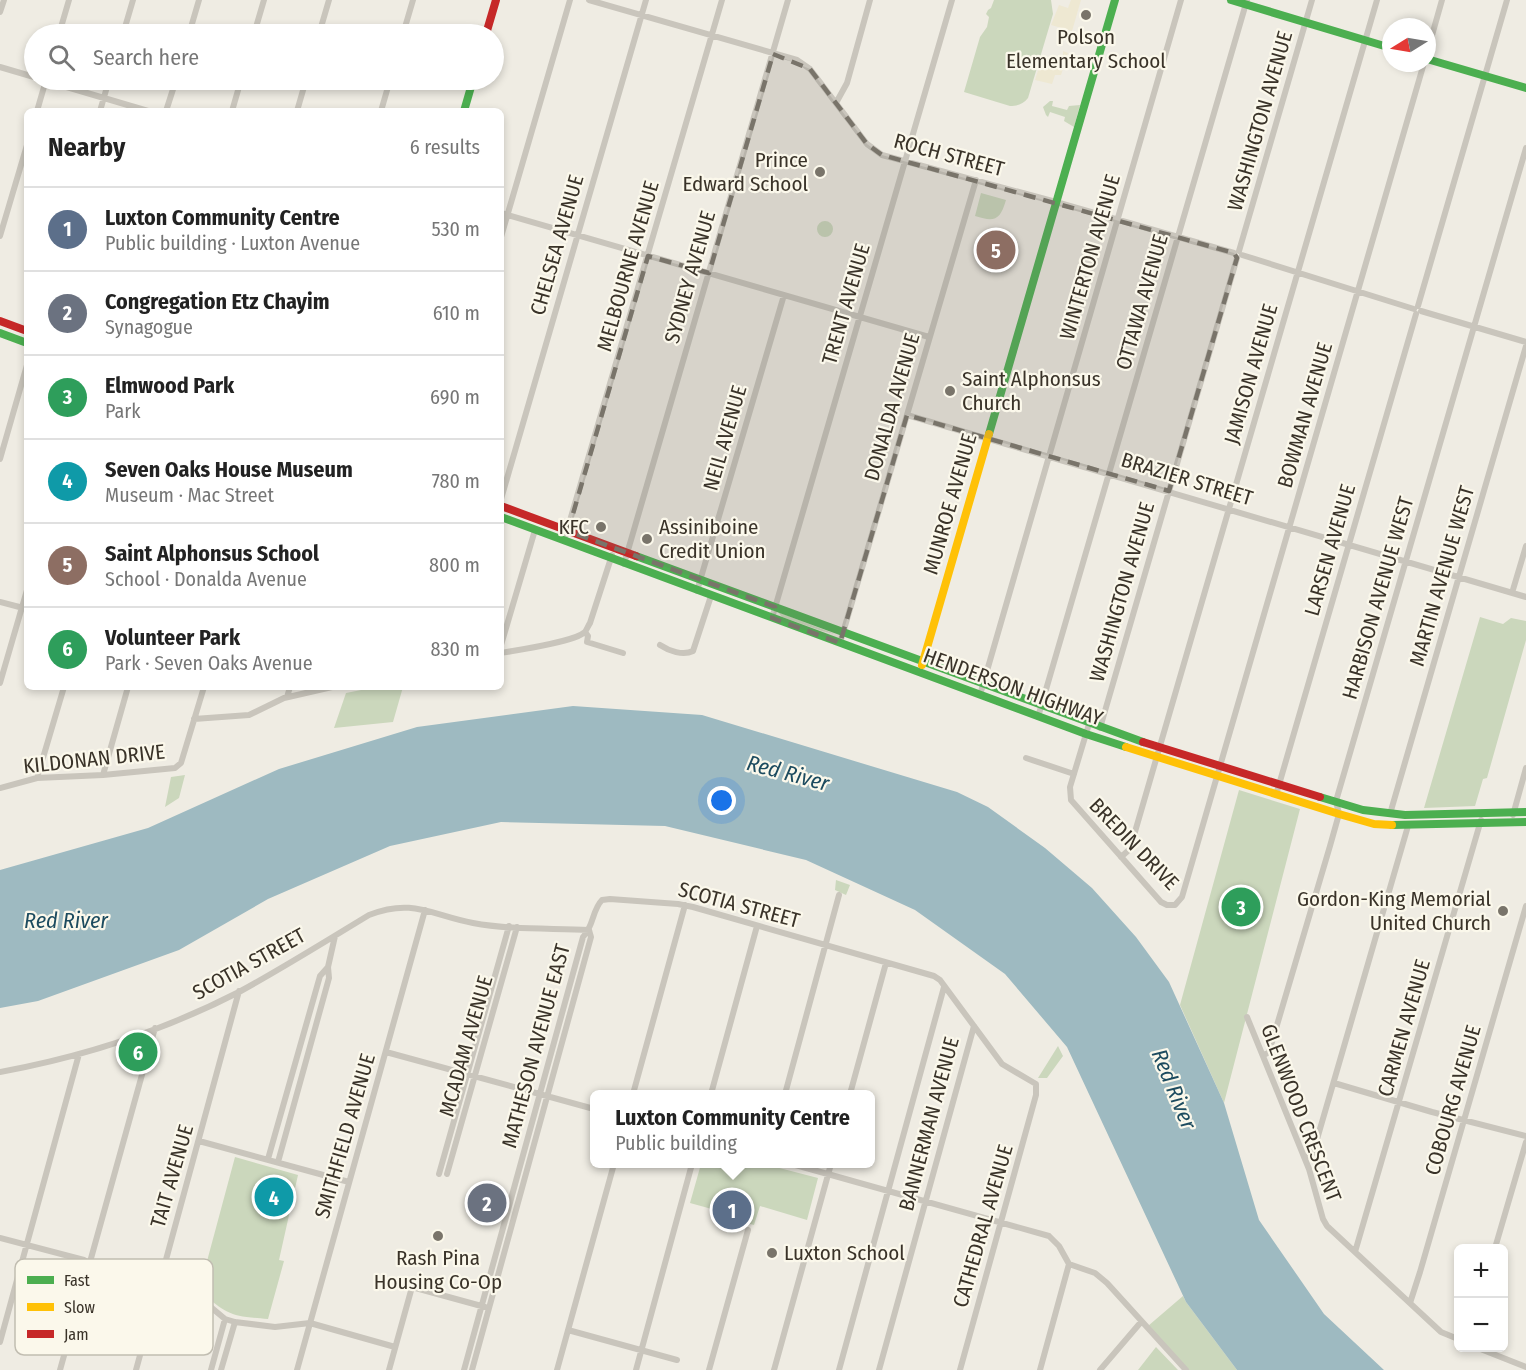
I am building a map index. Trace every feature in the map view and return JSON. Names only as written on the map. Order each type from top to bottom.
[{"type":"main road","points":[[489,24],[496,0]]},
{"type":"main road","name":"MUNROE AVENUE","points":[[921,673],[1115,0]]},
{"type":"main road","points":[[1239,1],[1382,45]]},
{"type":"main road","points":[[1436,62],[1526,88]]},
{"type":"main road","points":[[465,108],[470,90]]},
{"type":"main road","points":[[0,321],[24,330]]},
{"type":"main road","points":[[0,333],[24,342]]},
{"type":"main road","name":"HENDERSON HIGHWAY","points":[[504,507],[1100,728],[1363,810],[1390,814],[1526,812]]},
{"type":"main road","name":"HENDERSON HIGHWAY","points":[[504,519],[1086,734],[1339,814],[1374,824],[1408,826],[1526,822]]},
{"type":"main road","points":[[711,596],[715,586]]},
{"type":"street","points":[[0,12],[4,0]]},
{"type":"street","points":[[62,24],[69,0]]},
{"type":"street","points":[[126,24],[133,0]]},
{"type":"street","points":[[192,24],[199,0]]},
{"type":"street","points":[[257,24],[264,0]]},
{"type":"street","points":[[322,24],[329,0]]},
{"type":"street","points":[[406,24],[413,0]]},
{"type":"street","points":[[570,0],[504,214],[929,337]]},
{"type":"street","name":"ROCH STREET","points":[[589,0],[802,63],[810,69],[867,144],[875,151],[905,162],[1238,254],[1526,344]]},
{"type":"street","name":"CHELSEA AVENUE","points":[[504,489],[646,0]]},
{"type":"street","name":"MELBOURNE AVENUE","points":[[564,542],[722,0]]},
{"type":"street","name":"SYDNEY AVENUE","points":[[624,564],[788,0]]},
{"type":"street","points":[[836,103],[847,83],[870,0]]},
{"type":"street","name":"TRENT AVENUE","points":[[772,618],[952,0]]},
{"type":"street","name":"WINTERTON AVENUE","points":[[980,695],[1181,0]]},
{"type":"street","name":"WASHINGTON AVENUE","points":[[1100,728],[1312,0]]},
{"type":"street","name":"JAMISON AVENUE","points":[[1121,857],[1130,849],[1377,0]]},
{"type":"street","points":[[1436,23],[1443,0]]},
{"type":"street","name":"LARSEN AVENUE","points":[[1276,795],[1507,0]]},
{"type":"street","name":"OTTAWA AVENUE","points":[[1038,717],[1178,237],[1239,1]]},
{"type":"street","points":[[0,67],[24,74]]},
{"type":"street","name":"BOWMAN AVENUE","points":[[1216,776],[1421,72]]},
{"type":"street","points":[[38,108],[42,90]]},
{"type":"street","points":[[78,90],[138,108]]},
{"type":"street","points":[[101,108],[106,90]]},
{"type":"street","points":[[167,108],[173,90]]},
{"type":"street","points":[[233,108],[238,90]]},
{"type":"street","points":[[298,108],[303,90]]},
{"type":"street","points":[[382,108],[387,90]]},
{"type":"street","name":"HARBISON AVENUE WEST","points":[[1264,1055],[1269,1052],[1339,814],[1336,801],[1526,148]]},
{"type":"street","points":[[0,236],[24,155]]},
{"type":"street","name":"DONALDA AVENUE","points":[[840,643],[976,180]]},
{"type":"street","name":"NEIL AVENUE","points":[[697,591],[784,295]]},
{"type":"street","name":"MARTIN AVENUE WEST","points":[[1390,814],[1526,344]]},
{"type":"street","points":[[0,459],[24,375]]},
{"type":"street","name":"BRAZIER STREET","points":[[907,415],[1526,597]]},
{"type":"street","points":[[504,635],[535,530]]},
{"type":"street","points":[[1512,593],[1526,546]]},
{"type":"street","points":[[504,652],[543,645],[585,632],[614,548]]},
{"type":"street","points":[[660,645],[680,653],[688,654],[693,651],[711,596]]},
{"type":"street","points":[[0,602],[24,609],[0,683]]},
{"type":"street","points":[[585,632],[588,636],[587,642],[623,652]]},
{"type":"street","points":[[37,778],[63,690]]},
{"type":"street","points":[[103,775],[128,690]]},
{"type":"street","points":[[203,690],[194,719],[249,715],[273,702],[318,690]]},
{"type":"street","points":[[287,697],[289,690]]},
{"type":"street","name":"KILDONAN DRIVE","points":[[0,788],[37,778],[175,768],[181,763],[194,719]]},
{"type":"street","name":"BREDIN DRIVE","points":[[1089,724],[1074,774],[1070,794],[1072,803],[1163,903],[1172,906],[1179,902],[1216,776]]},
{"type":"street","points":[[1026,758],[1074,774]]},
{"type":"street","points":[[1514,822],[1513,812],[1526,768]]},
{"type":"street","name":"CARMEN AVENUE","points":[[1355,1252],[1483,813]]},
{"type":"street","points":[[1305,1158],[1313,1153],[1408,826]]},
{"type":"street","points":[[786,1090],[839,896]]},
{"type":"street","name":"SCOTIA STREET","points":[[1,1074],[79,1054],[155,1028],[239,991],[380,911],[401,907],[425,910],[474,924],[590,930],[597,904],[602,900],[685,905],[934,976],[1002,1064],[1036,1084],[1037,1092]]},
{"type":"street","points":[[634,1090],[685,905]]},
{"type":"street","name":"COBOURG AVENUE","points":[[1410,1303],[1526,906]]},
{"type":"street","name":"SMITHFIELD AVENUE","points":[[297,1370],[425,910]]},
{"type":"street","name":"MCADAM AVENUE","points":[[440,1174],[509,926]]},
{"type":"street","points":[[712,1090],[757,926]]},
{"type":"street","name":"MCADAM AVENUE","points":[[447,1174],[517,927]]},
{"type":"street","name":"MATHESON AVENUE EAST","points":[[464,1370],[584,937],[590,930]]},
{"type":"street","name":"MATHESON AVENUE EAST","points":[[471,1370],[591,937],[590,930]]},
{"type":"street","points":[[278,1162],[329,978],[328,967],[335,936]]},
{"type":"street","points":[[851,1090],[886,963]]},
{"type":"street","points":[[268,1159],[320,976],[328,967]]},
{"type":"street","points":[[839,1370],[944,987]]},
{"type":"street","name":"TAIT AVENUE","points":[[166,1259],[239,991]]},
{"type":"street","name":"GLENWOOD CRESCENT","points":[[1247,1017],[1305,1158],[1323,1219],[1441,1332],[1454,1337]]},
{"type":"street","name":"BANNERMAN AVENUE","points":[[879,1370],[974,1026]]},
{"type":"street","points":[[91,1259],[155,1028]]},
{"type":"street","points":[[386,1052],[590,1108]]},
{"type":"street","points":[[23,1259],[79,1054]]},
{"type":"street","points":[[1334,1083],[1399,1103],[1526,1136]]},
{"type":"street","name":"CATHEDRAL AVENUE","points":[[960,1370],[1037,1092]]},
{"type":"street","points":[[199,1141],[349,1182]]},
{"type":"street","points":[[1496,1244],[1526,1142]]},
{"type":"street","points":[[557,1370],[613,1168]]},
{"type":"street","points":[[636,1370],[691,1168]]},
{"type":"street","points":[[808,1168],[1049,1236],[1059,1246],[1069,1264],[1095,1274],[1107,1283],[1186,1370]]},
{"type":"street","points":[[774,1370],[830,1168]]},
{"type":"street","points":[[709,1370],[748,1230]]},
{"type":"street","points":[[0,1238],[80,1259]]},
{"type":"street","points":[[1040,1370],[1069,1264]]},
{"type":"street","points":[[389,1370],[412,1287],[489,1308]]},
{"type":"street","points":[[0,1342],[15,1288]]},
{"type":"street","points":[[213,1309],[225,1319],[235,1322],[275,1327],[310,1323],[395,1347]]},
{"type":"street","points":[[211,1370],[225,1319]]},
{"type":"street","points":[[221,1370],[235,1322]]},
{"type":"street","points":[[1100,1370],[1141,1322]]},
{"type":"street","points":[[568,1330],[677,1360]]},
{"type":"street","points":[[1490,1352],[1526,1367]]},
{"type":"street","points":[[60,1370],[64,1355]]},
{"type":"street","name":"TAIT AVENUE","points":[[136,1370],[140,1355]]},
{"type":"highlighted area","points":[[773,54],[810,69],[867,144],[882,155],[1234,253],[1237,258],[1169,491],[907,415],[840,643],[772,618],[775,607],[568,531],[648,256],[709,273]]},
{"type":"green space","points":[[994,0],[1051,0],[1053,14],[1028,98],[1015,106],[964,92],[980,37],[987,27],[989,17],[986,14]]},
{"type":"green space","points":[[1053,101],[1052,106],[1067,110],[1069,106],[1080,105],[1074,127],[1064,121],[1065,117],[1050,112],[1048,117],[1046,115],[1043,107]]},
{"type":"green space","points":[[981,193],[1006,200],[999,216],[987,219],[975,216]]},
{"type":"green space","points":[[825,221],[831,223],[833,229],[831,235],[825,237],[819,235],[817,229],[819,223]]},
{"type":"green space","points":[[778,612],[835,634],[782,617]]},
{"type":"green space","points":[[1480,617],[1503,624],[1511,618],[1526,621],[1526,640],[1487,778],[1483,779],[1475,806],[1424,808]]},
{"type":"green space","points":[[361,690],[402,690],[393,722],[334,728],[346,693]]},
{"type":"green space","points":[[185,775],[179,798],[165,807],[171,777]]},
{"type":"green space","points":[[1239,790],[1300,809],[1224,1103],[1180,1005]]},
{"type":"green space","points":[[836,880],[850,885],[846,895],[835,890]]},
{"type":"green space","points":[[146,1038],[138,1066],[127,1070],[136,1041]]},
{"type":"green space","points":[[1058,1046],[1063,1056],[1047,1078],[1038,1078]]},
{"type":"green space","points":[[235,1157],[298,1175],[279,1260],[284,1261],[268,1319],[230,1313],[213,1302],[213,1259],[208,1259]]},
{"type":"green space","points":[[700,1168],[779,1168],[818,1178],[807,1220],[760,1206],[754,1225],[719,1216],[719,1211],[690,1203]]},
{"type":"green space","points":[[1183,1296],[1237,1370],[1189,1370],[1148,1326]]},
{"type":"green space","points":[[1156,1347],[1178,1370],[1138,1370]]},
{"type":"shaded area","points":[[1071,0],[1081,0],[1072,31],[1051,25],[1059,5],[1068,8]]},
{"type":"shaded area","points":[[1063,51],[1068,53],[1061,75],[1055,75],[1052,84],[1035,80],[1040,64],[1054,68],[1055,60],[1063,57]]},
{"type":"water","name":"Red River","points":[[573,706],[702,715],[957,792],[988,807],[1045,848],[1092,888],[1136,937],[1169,982],[1224,1103],[1259,1220],[1324,1314],[1384,1370],[1237,1370],[1186,1302],[1067,1047],[1005,974],[915,910],[806,860],[665,826],[501,822],[390,846],[268,899],[179,950],[38,1001],[0,1008],[0,870],[148,828],[279,769],[417,727]]},
{"type":"traffic: fast","points":[[989,434],[1115,0]]},
{"type":"traffic: fast","points":[[1231,0],[1382,45]]},
{"type":"traffic: fast","points":[[1436,62],[1526,88]]},
{"type":"traffic: fast","points":[[465,108],[470,90]]},
{"type":"traffic: fast","points":[[0,333],[24,342]]},
{"type":"traffic: fast","points":[[504,518],[1126,747]]},
{"type":"traffic: fast","points":[[636,556],[1143,742]]},
{"type":"traffic: fast","points":[[1320,797],[1363,810],[1405,815],[1526,812]]},
{"type":"traffic: fast","points":[[1392,825],[1526,822]]},
{"type":"traffic: slow","points":[[922,665],[989,434]]},
{"type":"traffic: slow","points":[[1126,747],[1339,814],[1374,824],[1392,825]]},
{"type":"traffic: jam","points":[[489,24],[496,0]]},
{"type":"traffic: jam","points":[[0,321],[24,330]]},
{"type":"traffic: jam","points":[[504,507],[636,556]]},
{"type":"traffic: jam","points":[[1143,742],[1320,797]]},
{"type":"place","name":"Polson Elementary School","points":[[1086,15]]},
{"type":"place","name":"Prince Edward School","points":[[820,172]]},
{"type":"place","name":"Saint Alphonsus School","points":[[996,250]]},
{"type":"place","name":"Saint Alphonsus Church","points":[[950,391]]},
{"type":"place","name":"KFC","points":[[601,527]]},
{"type":"place","name":"Assiniboine Credit Union","points":[[647,539]]},
{"type":"place","name":"Elmwood Park","points":[[1241,907]]},
{"type":"place","name":"Gordon-King Memorial United Church","points":[[1503,911]]},
{"type":"place","name":"Volunteer Park","points":[[138,1052]]},
{"type":"place","name":"Seven Oaks House Museum","points":[[274,1197]]},
{"type":"place","name":"Congregation Etz Chayim","points":[[487,1203]]},
{"type":"place","name":"Luxton Community Centre","points":[[732,1210]]},
{"type":"place","name":"Rash Pina Housing Co-Op","points":[[438,1236]]},
{"type":"place","name":"Luxton School","points":[[772,1253]]}]
